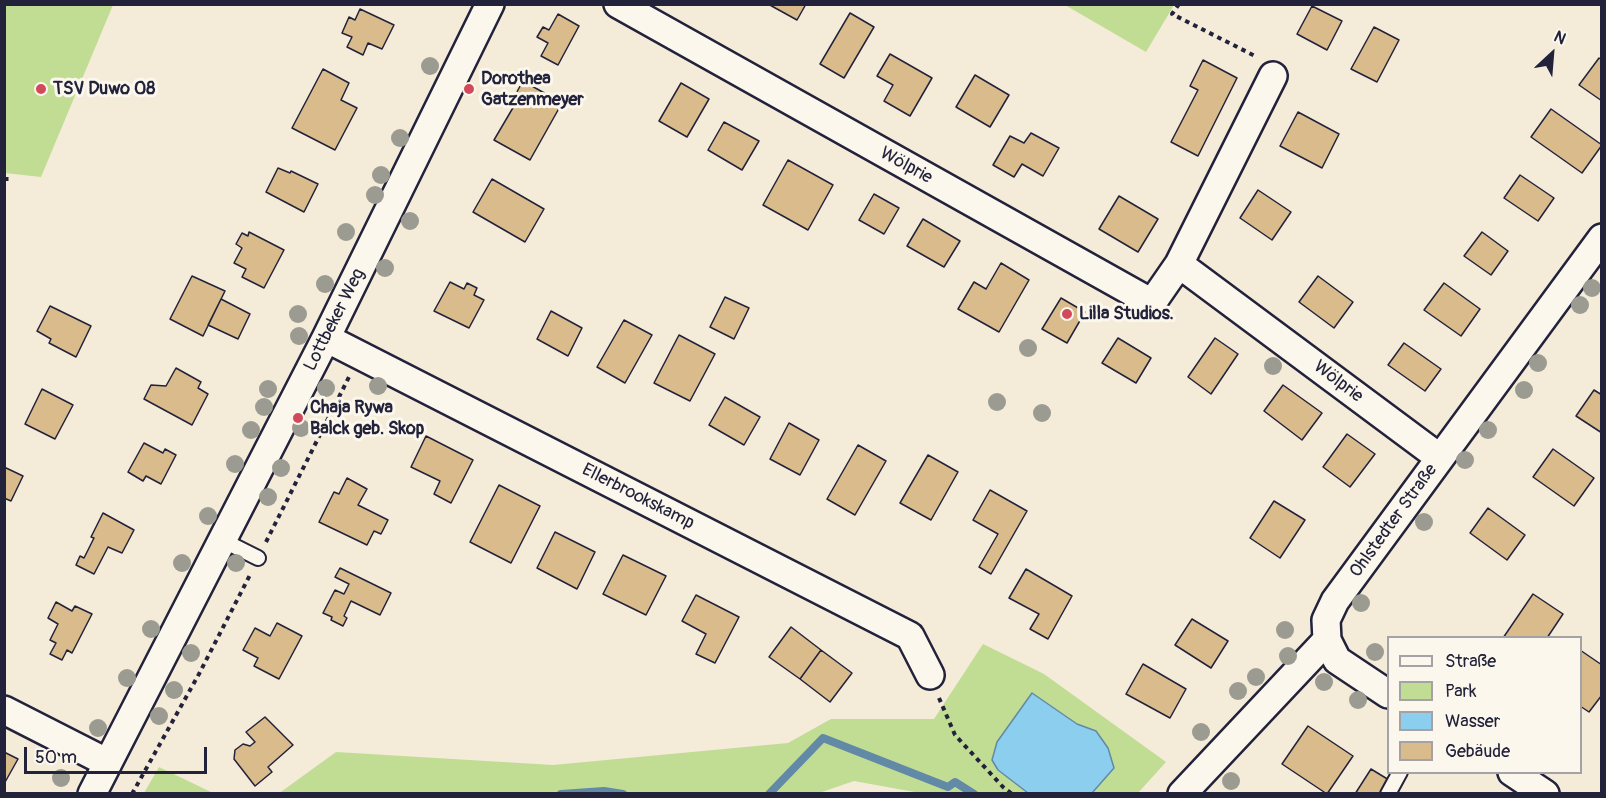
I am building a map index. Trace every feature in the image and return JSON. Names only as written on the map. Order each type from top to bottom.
[{"type":"street","name":"Lottbeker Weg","points":[[92,794],[326,338],[490,4]]},
{"type":"street","name":"Wölprie","points":[[618,4],[1152,303],[1179,264],[1273,76]]},
{"type":"street","name":"Ohlstedter Straße","points":[[1327,640],[1326,620],[1335,601],[1602,238]]},
{"type":"street","name":"Wölprie","points":[[1179,264],[1440,458]]},
{"type":"street","name":"Ellerbrookskamp","points":[[326,338],[910,636],[930,675]]},
{"type":"street","points":[[1182,794],[1327,640],[1337,660],[1387,693]]},
{"type":"street","points":[[4,710],[108,763]]},
{"type":"street","points":[[1515,774],[1545,794]]},
{"type":"lane","points":[[222,540],[258,558]]},
{"type":"lane","points":[[1388,794],[1399,774]]},
{"type":"path","points":[[1179,4],[1172,14],[1256,56],[1273,76]]},
{"type":"path","points":[[930,675],[955,735],[1012,794]]},
{"type":"green space","name":"TSV Duwo 08","points":[[5,4],[113,5],[41,177],[5,173]]},
{"type":"green space","points":[[1065,5],[1174,5],[1146,52]]},
{"type":"green space","points":[[983,644],[1044,674],[1166,762],[1138,793],[1092,793],[1114,768],[1096,731],[1077,724],[1032,693],[998,770],[1028,793],[920,793],[854,781],[816,794],[278,794],[336,752],[553,765],[788,743],[831,719],[934,719]]},
{"type":"green space","points":[[159,767],[213,793],[144,793]]},
{"type":"water","points":[[1032,693],[1077,724],[1096,731],[1108,748],[1114,768],[1092,793],[1028,793],[998,770],[992,760],[997,742]]},
{"type":"building","points":[[768,4],[806,4],[797,20]]},
{"type":"building","points":[[1312,6],[1342,21],[1327,50],[1297,34]]},
{"type":"building","points":[[360,9],[394,25],[382,49],[368,43],[363,55],[347,47],[352,37],[342,33],[349,17],[355,20]]},
{"type":"building","points":[[850,13],[874,27],[844,78],[820,64]]},
{"type":"building","points":[[558,14],[579,26],[558,65],[541,56],[548,43],[537,37],[543,27],[549,30]]},
{"type":"building","points":[[1374,27],[1399,40],[1377,82],[1351,69]]},
{"type":"building","points":[[890,54],[932,78],[910,116],[884,101],[893,85],[877,76]]},
{"type":"building","points":[[1599,58],[1602,60],[1602,101],[1579,85]]},
{"type":"building","points":[[1203,60],[1237,78],[1198,156],[1171,142],[1198,90],[1190,86]]},
{"type":"building","points":[[323,69],[349,83],[341,100],[357,108],[335,150],[292,128]]},
{"type":"building","points":[[975,75],[1009,95],[990,127],[956,107]]},
{"type":"building","points":[[523,81],[562,103],[530,160],[494,140],[514,106],[510,104]]},
{"type":"building","points":[[681,83],[709,99],[687,137],[659,121]]},
{"type":"building","points":[[1551,109],[1602,145],[1582,173],[1531,137]]},
{"type":"building","points":[[1298,112],[1339,134],[1322,168],[1280,146]]},
{"type":"building","points":[[724,122],[759,141],[742,170],[708,150]]},
{"type":"building","points":[[1031,133],[1059,148],[1043,176],[1022,164],[1014,177],[993,165],[1010,136],[1024,143]]},
{"type":"building","points":[[788,160],[833,185],[808,230],[763,205]]},
{"type":"building","points":[[278,168],[290,173],[291,171],[318,184],[304,212],[266,192]]},
{"type":"building","points":[[1520,175],[1554,198],[1538,221],[1504,198]]},
{"type":"building","points":[[492,179],[544,209],[525,242],[473,212]]},
{"type":"building","points":[[1258,190],[1291,212],[1272,240],[1240,218]]},
{"type":"building","points":[[874,194],[899,208],[884,234],[859,220]]},
{"type":"building","points":[[1119,196],[1158,219],[1138,252],[1099,229]]},
{"type":"building","points":[[923,219],[960,241],[944,267],[907,246]]},
{"type":"building","points":[[249,232],[284,250],[264,288],[242,277],[246,269],[234,263],[242,248],[236,244],[242,233],[248,236]]},
{"type":"building","points":[[1482,232],[1508,251],[1491,275],[1464,256]]},
{"type":"building","points":[[1001,263],[1029,280],[999,332],[958,309],[974,282],[986,289]]},
{"type":"building","points":[[192,276],[225,291],[203,336],[170,319]]},
{"type":"building","points":[[1318,276],[1353,302],[1334,328],[1299,302]]},
{"type":"building","points":[[450,282],[464,289],[467,283],[477,288],[474,295],[484,300],[469,328],[434,311]]},
{"type":"building","points":[[1444,283],[1480,309],[1461,336],[1424,310]]},
{"type":"building","points":[[725,297],[749,308],[734,339],[710,327]]},
{"type":"building","points":[[1061,298],[1085,312],[1067,343],[1042,329]]},
{"type":"building","points":[[221,299],[250,314],[238,339],[208,325]]},
{"type":"building","points":[[50,306],[91,326],[76,357],[49,343],[51,339],[37,331]]},
{"type":"building","points":[[551,311],[582,328],[568,356],[537,339]]},
{"type":"building","points":[[624,320],[652,335],[625,383],[597,367]]},
{"type":"building","points":[[679,335],[715,354],[690,401],[654,383]]},
{"type":"building","points":[[1118,338],[1151,358],[1136,383],[1102,363]]},
{"type":"building","points":[[1215,338],[1238,354],[1211,394],[1188,377]]},
{"type":"building","points":[[1404,343],[1441,369],[1425,391],[1388,365]]},
{"type":"building","points":[[176,368],[201,382],[198,388],[208,394],[192,425],[144,399],[151,385],[166,386]]},
{"type":"building","points":[[1283,385],[1322,413],[1302,440],[1264,411]]},
{"type":"building","points":[[42,389],[73,405],[55,439],[25,424]]},
{"type":"building","points":[[1594,390],[1602,395],[1602,433],[1576,416]]},
{"type":"building","points":[[725,397],[760,417],[744,445],[709,425]]},
{"type":"building","points":[[789,423],[819,440],[800,475],[770,459]]},
{"type":"building","points":[[1347,434],[1375,454],[1350,487],[1323,467]]},
{"type":"building","points":[[426,436],[473,460],[451,503],[434,494],[440,481],[411,467]]},
{"type":"building","points":[[144,443],[163,453],[165,449],[176,455],[161,484],[146,476],[143,481],[128,472]]},
{"type":"building","points":[[858,445],[886,461],[855,515],[827,499]]},
{"type":"building","points":[[1553,449],[1594,478],[1574,506],[1533,477]]},
{"type":"building","points":[[928,455],[958,472],[931,520],[900,503]]},
{"type":"building","points":[[4,467],[23,476],[11,501],[4,498]]},
{"type":"building","points":[[347,478],[367,489],[358,505],[388,520],[381,534],[374,531],[367,545],[319,522],[334,492],[339,494]]},
{"type":"building","points":[[499,485],[540,506],[511,563],[470,542]]},
{"type":"building","points":[[990,490],[1027,511],[991,574],[979,567],[998,534],[973,520]]},
{"type":"building","points":[[1274,501],[1305,520],[1280,558],[1250,538]]},
{"type":"building","points":[[1488,508],[1525,535],[1507,560],[1470,533]]},
{"type":"building","points":[[103,513],[134,530],[122,553],[108,547],[94,574],[76,565],[80,556],[84,558]]},
{"type":"building","points":[[555,532],[595,552],[577,589],[537,568]]},
{"type":"building","points":[[623,555],[666,576],[646,615],[603,594]]},
{"type":"building","points":[[340,568],[391,593],[380,615],[351,601],[344,616],[347,618],[343,626],[323,613],[335,590],[344,594],[349,584],[335,577]]},
{"type":"building","points":[[1026,569],[1072,596],[1048,639],[1030,629],[1039,614],[1009,598]]},
{"type":"building","points":[[1533,594],[1563,614],[1548,636],[1504,636]]},
{"type":"building","points":[[696,595],[739,617],[715,663],[696,654],[706,634],[682,621]]},
{"type":"building","points":[[56,602],[72,611],[75,606],[92,614],[72,653],[67,650],[62,660],[50,654],[56,643],[50,640],[58,624],[48,618]]},
{"type":"building","points":[[1192,619],[1228,641],[1211,668],[1175,645]]},
{"type":"building","points":[[277,623],[302,636],[279,679],[254,666],[258,658],[243,650],[255,628],[270,636]]},
{"type":"building","points":[[791,627],[821,650],[800,679],[769,657]]},
{"type":"building","points":[[821,650],[852,673],[830,702],[800,679]]},
{"type":"building","points":[[1582,651],[1602,665],[1602,695],[1589,712],[1582,707]]},
{"type":"building","points":[[1143,664],[1186,689],[1170,718],[1126,694]]},
{"type":"building","points":[[265,717],[293,745],[268,767],[272,772],[255,786],[234,759],[235,750],[243,744],[250,746],[255,742],[246,732]]},
{"type":"building","points":[[1308,726],[1353,756],[1327,794],[1282,764]]},
{"type":"building","points":[[4,752],[18,759],[4,784]]},
{"type":"building","points":[[1371,769],[1389,780],[1381,794],[1355,794]]},
{"type":"waterway","points":[[769,794],[823,738],[948,787],[955,782],[974,794]]},
{"type":"waterway","points":[[561,794],[604,791],[623,794]]},
{"type":"place","name":"TSV Duwo 08","points":[[41,89]]},
{"type":"place","name":"Dorothea Gatzenmeyer","points":[[469,89]]},
{"type":"place","name":"Lilla Studios.","points":[[1067,314]]},
{"type":"place","name":"Chaja Rywa Balck geb. Skop","points":[[298,418]]}]
